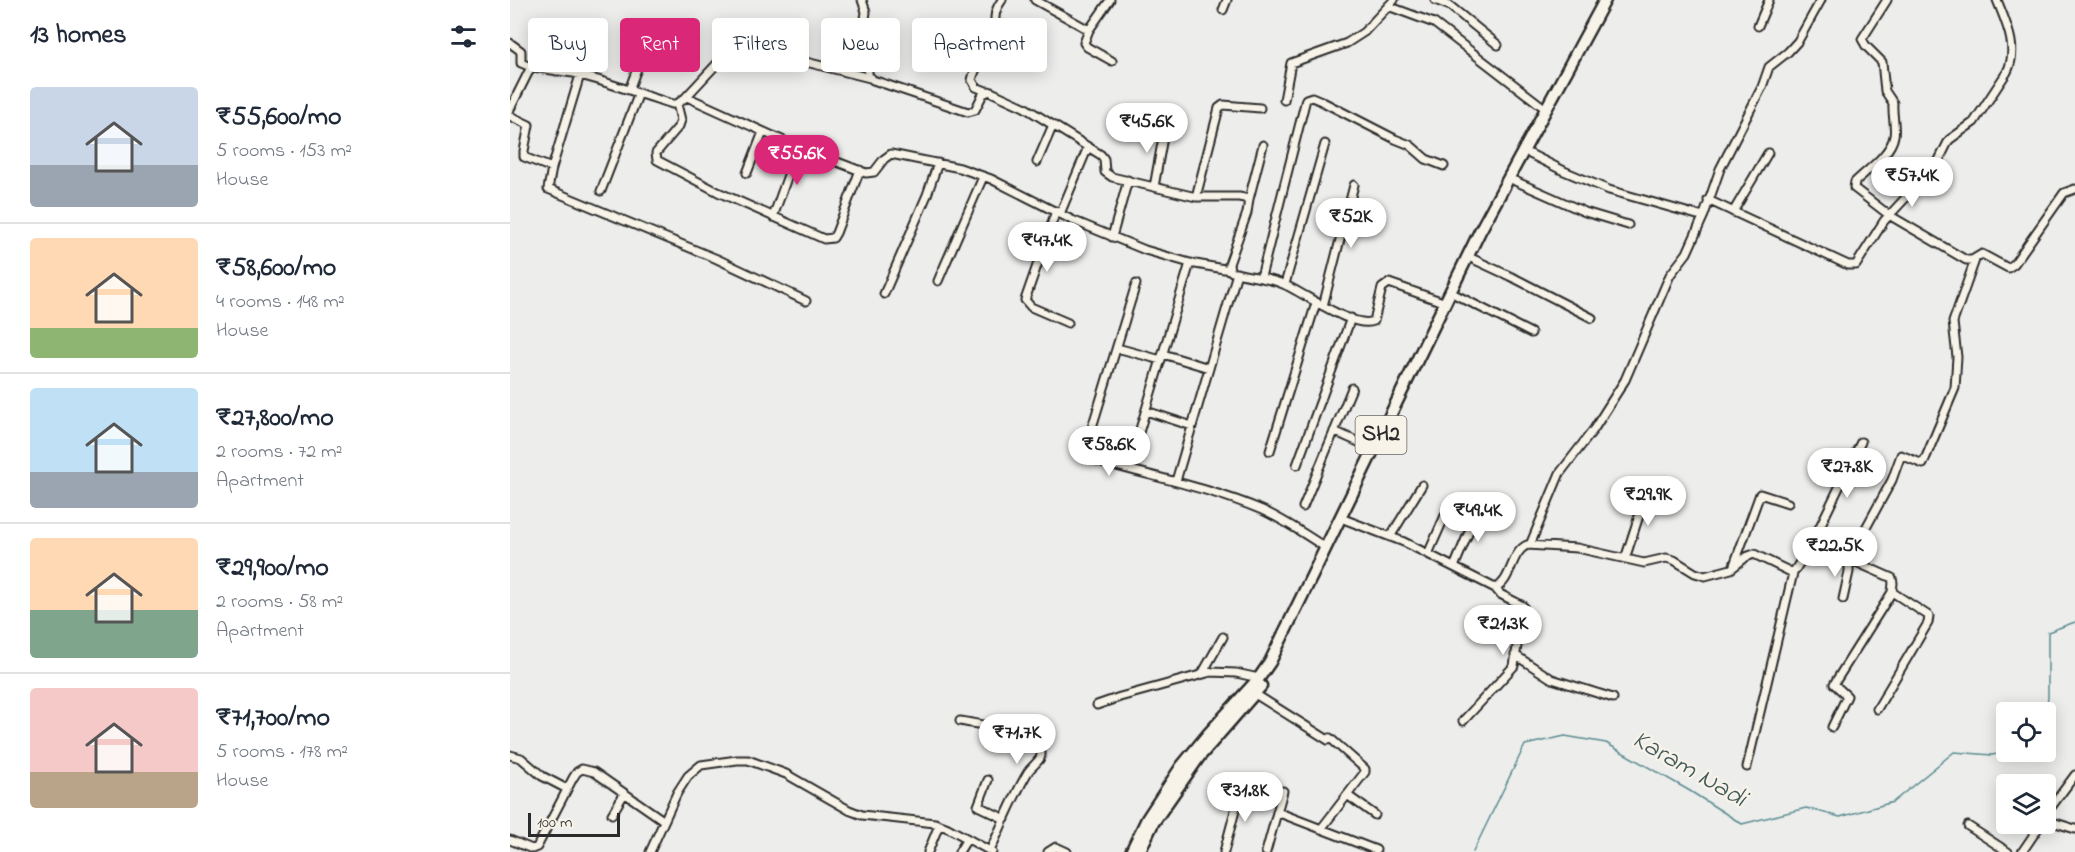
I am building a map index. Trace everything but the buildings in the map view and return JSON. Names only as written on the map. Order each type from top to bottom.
[{"type":"main road","name":"SH2","points":[[1136,850],[1147,819],[1181,767],[1259,678],[1274,654],[1446,303],[1605,0]]},
{"type":"main road","name":"SH2","points":[[1136,850],[1198,757],[1254,694],[1275,665],[1502,196],[1515,181],[1612,0]]},
{"type":"street","points":[[1002,0],[995,11],[995,33],[972,80],[976,87],[1024,107],[1101,154],[1104,159],[1105,172],[1112,177],[1196,197],[1249,199]]},
{"type":"street","points":[[1035,0],[1089,30]]},
{"type":"street","points":[[1110,0],[1089,30],[1084,45],[1112,61]]},
{"type":"street","points":[[1223,10],[1227,0]]},
{"type":"street","points":[[1435,0],[1450,6],[1498,45]]},
{"type":"street","points":[[1530,545],[1560,473],[1594,429],[1628,374],[1670,275],[1687,253],[1704,215],[1720,169],[1762,87],[1769,67],[1798,41],[1821,0]]},
{"type":"street","points":[[1887,0],[1862,39],[1882,62],[1885,91],[1893,104],[1894,139],[1889,148],[1853,185],[1855,189],[1889,215],[1966,260],[1974,260],[1983,255],[2007,267],[2010,267],[2064,193],[2075,189]]},
{"type":"street","points":[[1708,200],[1854,266],[1889,215],[1911,192],[1930,178],[1949,140],[1974,122],[2008,70],[2012,43],[1997,0]]},
{"type":"street","points":[[1758,26],[1766,1]]},
{"type":"street","points":[[1284,100],[1291,63],[1347,43],[1364,32],[1391,3],[1434,23],[1547,110]]},
{"type":"street","points":[[510,43],[521,51],[521,63],[528,66]]},
{"type":"street","points":[[677,104],[687,97],[727,53],[763,63],[774,57],[782,56],[870,78],[968,112],[975,110],[986,91]]},
{"type":"street","points":[[510,110],[529,72]]},
{"type":"street","points":[[562,72],[580,75],[677,104]]},
{"type":"street","points":[[629,90],[636,72]]},
{"type":"street","points":[[869,72],[870,78]]},
{"type":"street","points":[[580,75],[552,168],[548,187],[550,191],[717,259],[806,301]]},
{"type":"street","points":[[601,191],[639,93]]},
{"type":"street","points":[[687,97],[798,147],[866,173],[874,172],[891,154],[938,163],[983,177],[1145,250],[1190,263],[1285,284],[1319,305],[1368,323],[1374,321],[1382,288],[1389,283],[1446,303]]},
{"type":"street","points":[[1261,277],[1305,102],[1309,97],[1410,146],[1426,159],[1444,166]]},
{"type":"street","points":[[677,104],[681,120],[679,126],[658,150],[657,160],[718,192],[824,239],[833,238],[860,170]]},
{"type":"street","points":[[1196,197],[1219,108],[1222,105],[1260,108]]},
{"type":"street","points":[[510,116],[529,125],[524,158],[552,168]]},
{"type":"street","points":[[1037,162],[1053,125]]},
{"type":"street","points":[[1154,187],[1165,126]]},
{"type":"street","points":[[747,173],[763,132]]},
{"type":"street","points":[[1285,284],[1325,144]]},
{"type":"street","points":[[1176,481],[1209,368],[1233,272],[1229,264],[1247,213],[1263,145]]},
{"type":"street","points":[[773,217],[798,147]]},
{"type":"street","points":[[1068,323],[1031,307],[1025,300],[1058,212],[1088,147]]},
{"type":"street","points":[[1733,212],[1767,153]]},
{"type":"street","points":[[1530,154],[1564,171],[1626,196],[1704,215]]},
{"type":"street","points":[[884,294],[927,195],[938,163]]},
{"type":"street","points":[[938,281],[983,177]]},
{"type":"street","points":[[1112,237],[1128,180]]},
{"type":"street","points":[[1515,181],[1585,212],[1628,225]]},
{"type":"street","points":[[1270,451],[1319,305],[1354,185]]},
{"type":"street","points":[[1473,260],[1592,318]]},
{"type":"street","points":[[1843,599],[1849,572],[1848,560],[1892,480],[1900,455],[1923,464],[1955,388],[1957,357],[1953,322],[1974,260]]},
{"type":"street","points":[[1128,469],[1190,263]]},
{"type":"street","points":[[1136,284],[1086,447],[1086,455],[1092,459],[1176,481],[1263,511],[1326,548]]},
{"type":"street","points":[[1456,295],[1531,333]]},
{"type":"street","points":[[1297,465],[1351,318]]},
{"type":"street","points":[[1117,348],[1209,368]]},
{"type":"street","points":[[1303,507],[1352,388]]},
{"type":"street","points":[[1146,411],[1192,426]]},
{"type":"street","points":[[1334,431],[1374,449]]},
{"type":"street","points":[[1747,767],[1793,573],[1811,545],[1861,442]]},
{"type":"street","points":[[1390,537],[1422,485]]},
{"type":"street","points":[[1625,559],[1648,488]]},
{"type":"street","points":[[1733,568],[1760,494],[1788,503]]},
{"type":"street","points":[[1454,567],[1479,508]]},
{"type":"street","points":[[1428,554],[1448,509]]},
{"type":"street","points":[[1346,520],[1428,554],[1495,588],[1500,594],[1523,606],[1513,668],[1463,721]]},
{"type":"street","points":[[1495,588],[1502,584],[1520,549],[1530,545],[1577,548],[1647,563],[1666,558],[1705,576],[1733,568],[1746,557],[1754,554],[1793,573]]},
{"type":"street","points":[[1811,545],[1892,578],[1893,583],[1892,592],[1834,684],[1847,696],[1832,727]]},
{"type":"street","points":[[1877,709],[1930,620],[1927,614],[1892,592]]},
{"type":"street","points":[[1202,674],[1223,637]]},
{"type":"street","points":[[1515,655],[1549,677],[1612,698]]},
{"type":"street","points":[[1097,705],[1202,674],[1220,671],[1259,678]]},
{"type":"street","points":[[1254,694],[1329,739],[1365,770],[1321,829]]},
{"type":"street","points":[[650,852],[677,793],[694,770],[701,765],[748,760],[786,774],[862,815],[939,825],[991,852],[1028,771],[1041,756],[1040,748],[1014,731],[960,721]]},
{"type":"street","points":[[510,755],[521,758],[542,776],[567,789]]},
{"type":"street","points":[[510,840],[530,850],[535,848],[577,771],[584,769],[594,772],[663,820]]},
{"type":"street","points":[[2056,801],[2075,775]]},
{"type":"street","points":[[988,780],[978,806],[1005,819]]},
{"type":"street","points":[[1224,852],[1241,788]]},
{"type":"street","points":[[1266,852],[1283,791]]},
{"type":"street","points":[[612,814],[624,794]]},
{"type":"street","points":[[1347,795],[1375,815]]},
{"type":"street","points":[[1277,812],[1376,850]]},
{"type":"street","points":[[2056,823],[2075,829]]},
{"type":"street","points":[[928,852],[939,825]]},
{"type":"street","points":[[1968,826],[2008,852]]},
{"type":"street","points":[[2022,852],[2034,834]]},
{"type":"street","points":[[959,852],[968,839]]},
{"type":"street","points":[[1048,852],[1056,847],[1067,852]]},
{"type":"waterway","name":"Karam Nadi","points":[[2047,702],[2048,632],[2075,622]]},
{"type":"waterway","name":"Karam Nadi","points":[[1473,852],[1525,745],[1565,736],[1606,743],[1742,824],[1806,808],[1840,817],[1893,802],[1954,752],[1996,754]]}]
